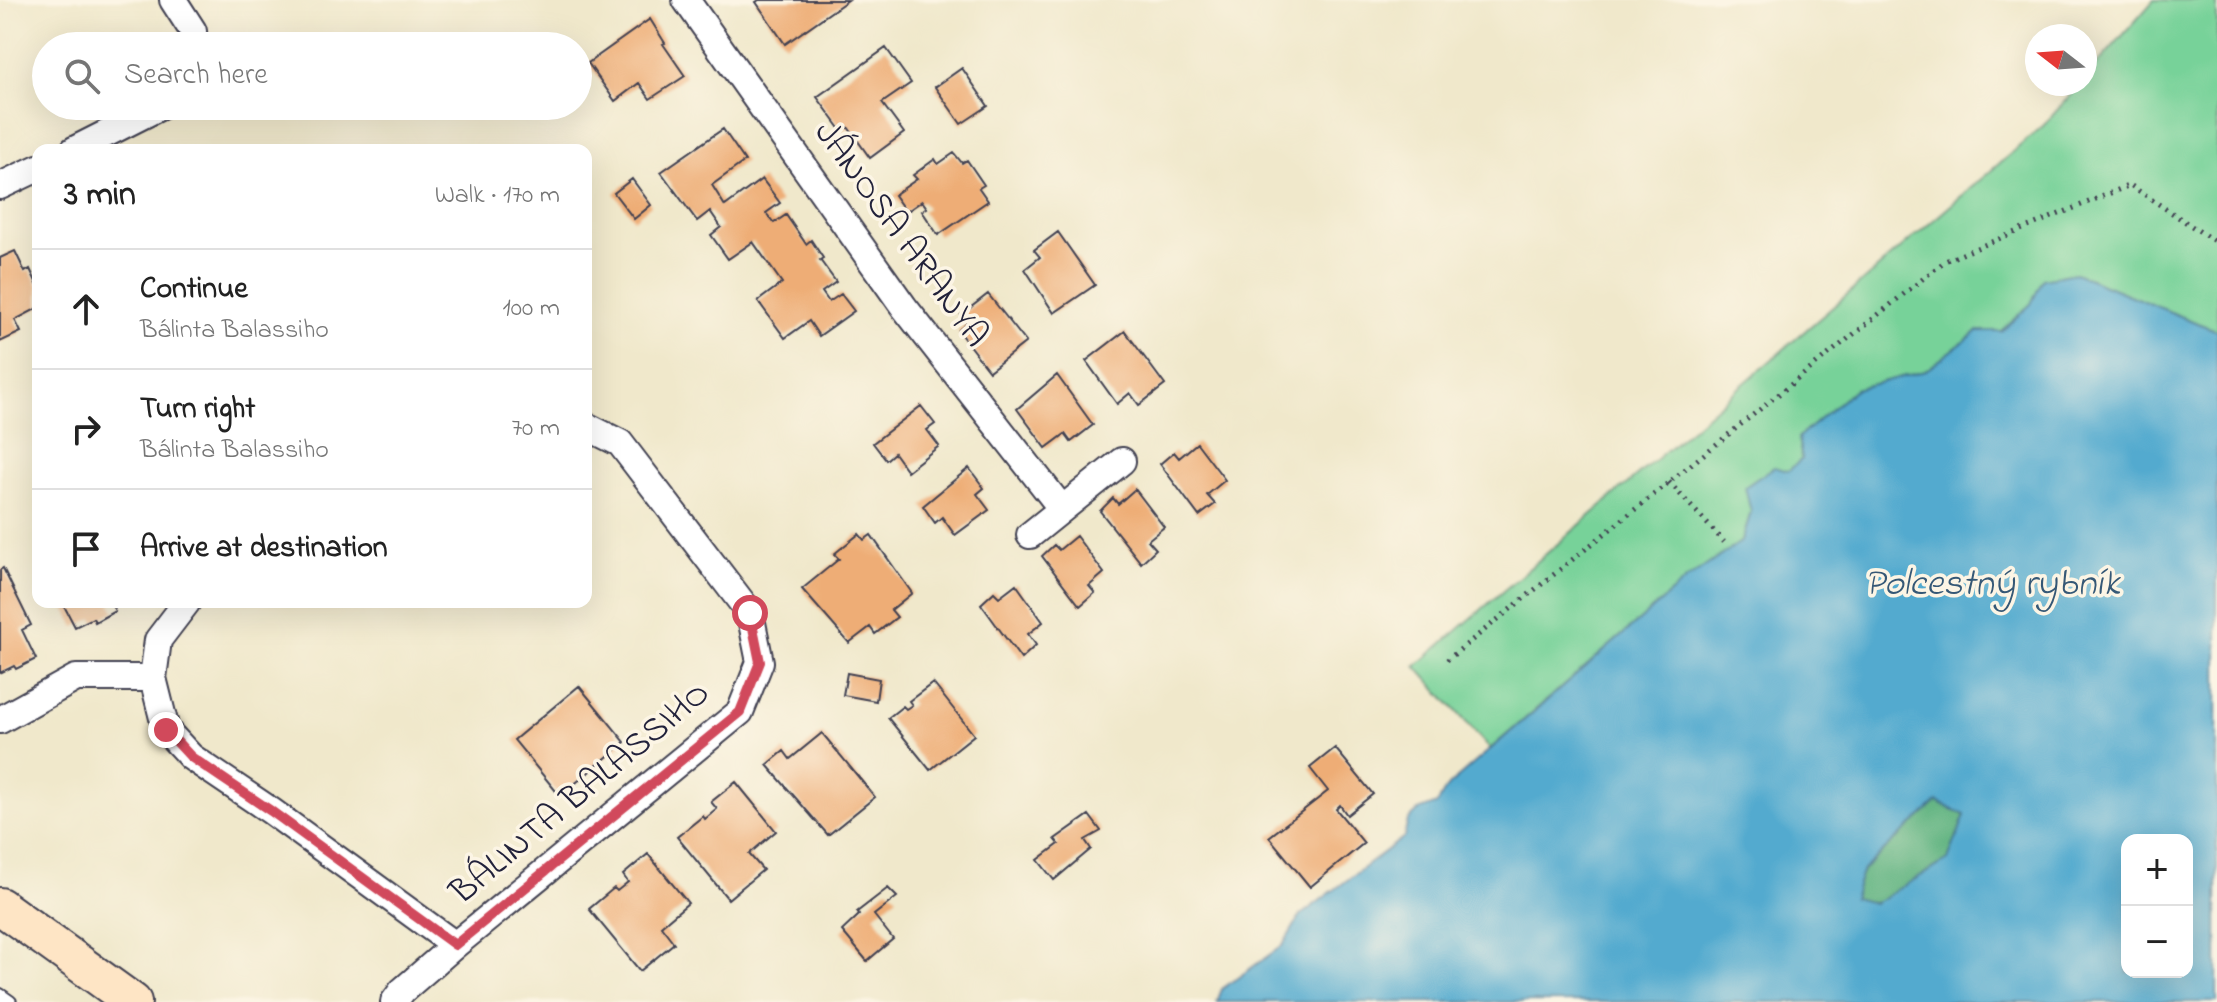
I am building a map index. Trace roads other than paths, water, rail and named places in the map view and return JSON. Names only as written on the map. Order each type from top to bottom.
[{"type":"main road","points":[[0,906],[133,1002]]},
{"type":"street","points":[[173,0],[193,32]]},
{"type":"street","name":"JÁNOSA ARANYA","points":[[686,0],[904,307],[1062,509]]},
{"type":"street","points":[[86,144],[133,120]]},
{"type":"street","points":[[0,186],[32,171]]},
{"type":"street","name":"BÁLINTA BALASSIHO","points":[[394,1002],[402,991],[455,945],[740,712],[760,662],[750,613],[620,443],[592,429]]},
{"type":"street","points":[[1030,535],[1122,461]]},
{"type":"street","name":"BÁLINTA BALASSIHO","points":[[182,608],[158,640],[153,678],[166,730],[191,757],[271,811],[455,945]]},
{"type":"street","points":[[0,720],[76,678],[153,678]]},
{"type":"lane","points":[[0,995],[10,1002]]},
{"type":"water","name":"Polcestný rybník","points":[[2075,273],[2217,331],[2217,1002],[1217,1002],[1222,989],[1283,945],[1301,915],[1404,837],[1408,820],[1418,811],[1437,804],[1448,786],[1686,580],[1742,541],[1751,512],[1745,487],[1774,467],[1788,471],[1802,459],[1798,438],[1855,389],[1925,371],[1978,331],[2001,331],[2031,304],[2043,279]],"holes":[[[1937,802],[1965,815],[1948,860],[1874,903],[1853,898],[1863,870]]]}]
